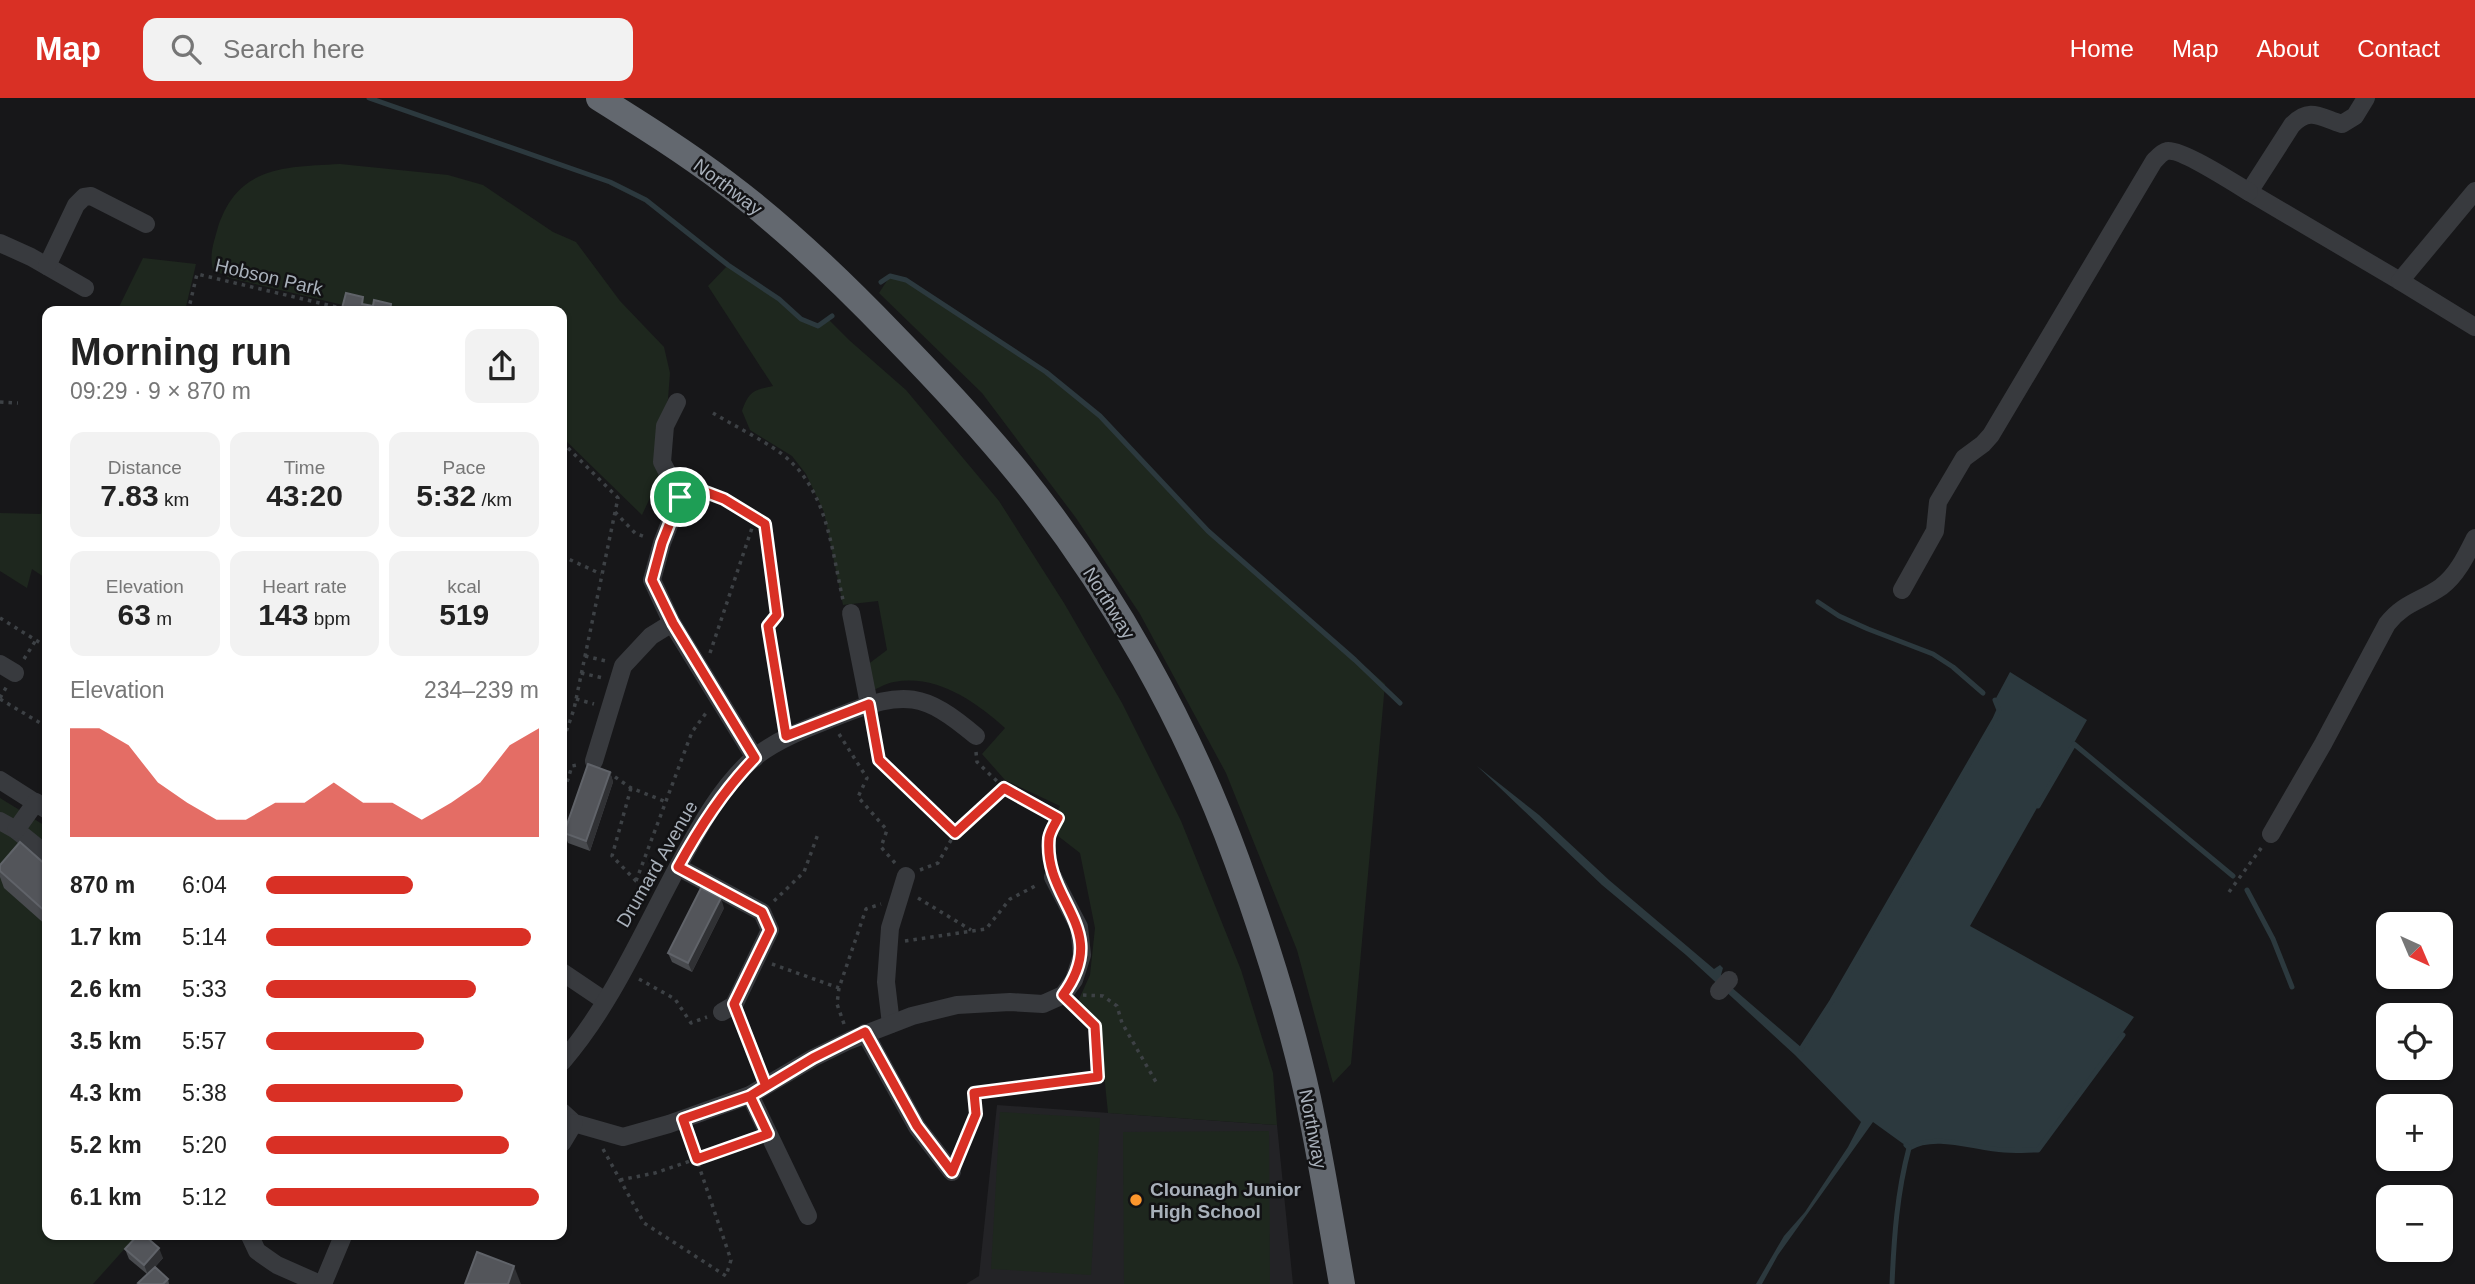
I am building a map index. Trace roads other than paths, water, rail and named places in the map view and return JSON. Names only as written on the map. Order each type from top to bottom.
[{"type":"highway","name":"Northway","points":[[599,98],[726,183],[794,239],[860,301],[940,383],[1019,475],[1092,574],[1132,639],[1174,718],[1212,799],[1240,869],[1276,978],[1299,1062],[1342,1284]]},
{"type":"street","points":[[2249,192],[2292,125],[2300,117],[2318,115],[2342,124],[2356,116],[2366,98]]},
{"type":"street","points":[[1902,590],[1935,531],[1938,502],[1964,458],[1991,435],[2154,161],[2161,154],[2173,151],[2197,162],[2475,327]]},
{"type":"street","points":[[2400,281],[2475,191]]},
{"type":"street","points":[[47,266],[76,205],[84,197],[91,196],[146,224]]},
{"type":"street","points":[[0,243],[85,288]]},
{"type":"street","points":[[677,402],[664,426],[662,462],[680,497],[662,543],[652,580],[673,623],[755,758]]},
{"type":"street","points":[[2271,834],[2387,624],[2397,611],[2442,586],[2458,570],[2475,538]]},
{"type":"street","points":[[850,613],[869,704]]},
{"type":"street","points":[[594,761],[623,666],[651,636],[673,623]]},
{"type":"street","name":"Drumard Avenue","points":[[567,1056],[580,1041],[605,1001],[705,818],[735,778],[755,758],[786,736],[869,704],[912,698],[953,716],[976,736]]},
{"type":"street","points":[[0,780],[42,806],[16,830]]},
{"type":"street","points":[[0,821],[42,851]]},
{"type":"street","points":[[678,867],[762,912],[770,930],[757,959],[728,1008]]},
{"type":"street","points":[[568,1118],[592,1130],[623,1137],[750,1096],[813,1058],[858,1036],[891,1024],[957,1005],[1010,1002],[1043,1004],[1063,995],[1074,980],[1082,955],[1079,927],[1053,877]]},
{"type":"street","points":[[891,1024],[886,982],[888,943],[902,887]]},
{"type":"street","points":[[567,975],[605,1001]]},
{"type":"street","points":[[858,1036],[917,1126],[952,1172]]},
{"type":"street","points":[[750,1096],[807,1216]]},
{"type":"street","points":[[252,1240],[257,1251],[277,1265],[322,1284],[340,1240]]},
{"type":"waterway","points":[[369,98],[610,182],[646,200],[728,265],[779,299],[801,319],[818,326],[832,316]]},
{"type":"waterway","points":[[881,282],[890,276],[906,280],[1046,372],[1100,416],[1208,531],[1400,703]]},
{"type":"waterway","points":[[1818,602],[1839,616],[1933,654],[1983,693]]},
{"type":"waterway","points":[[1801,1049],[1832,1001],[1995,719],[1999,710],[1995,700]]},
{"type":"waterway","points":[[2038,806],[2074,744],[2233,876]]},
{"type":"waterway","points":[[2247,890],[2273,939],[2292,987]]},
{"type":"waterway","points":[[1909,1148],[1920,1143],[1944,1141],[1993,1149],[2038,1150],[2123,1035]]},
{"type":"waterway","points":[[1892,1284],[1897,1215],[1909,1148],[1906,1145]]},
{"type":"place","name":"Clounagh Junior High School","points":[[1136,1200]]}]
